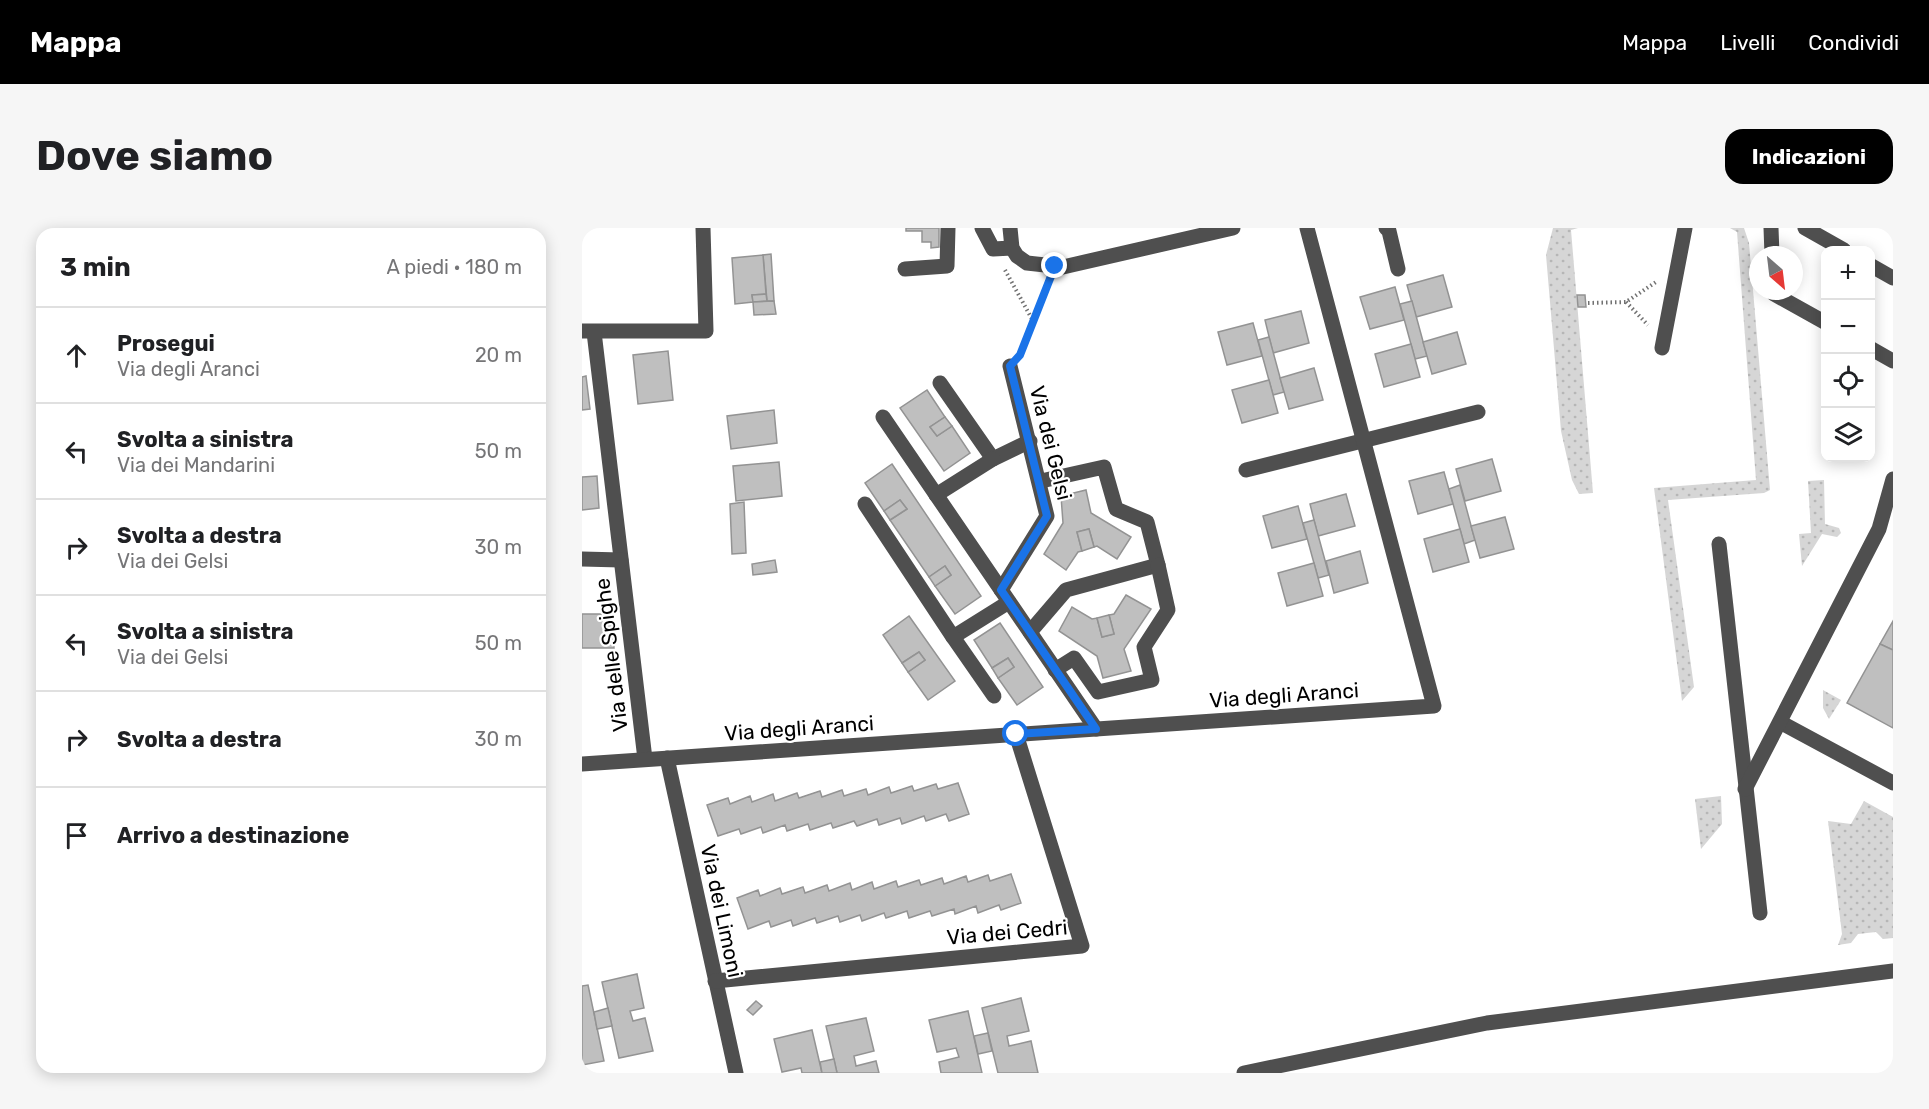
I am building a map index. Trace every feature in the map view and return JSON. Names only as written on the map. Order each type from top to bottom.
[{"type":"street","points":[[588,331],[706,331],[703,228]]},
{"type":"street","points":[[905,269],[947,266],[948,228]]},
{"type":"street","points":[[982,228],[993,249],[1012,248]]},
{"type":"street","points":[[1011,228],[1012,248],[1017,256],[1027,263],[1059,267],[1233,228]]},
{"type":"street","name":"Via degli Aranci","points":[[582,764],[1434,706],[1308,228]]},
{"type":"street","points":[[1386,228],[1389,231],[1398,269]]},
{"type":"street","points":[[1663,344],[1685,228]]},
{"type":"street","points":[[1770,228],[1771,246]]},
{"type":"street","points":[[1805,228],[1837,246]]},
{"type":"street","points":[[1875,268],[1893,278]]},
{"type":"street","points":[[1785,300],[1821,320]]},
{"type":"street","name":"Via delle Spighe","points":[[588,331],[621,561],[645,759]]},
{"type":"street","points":[[1875,351],[1893,361]]},
{"type":"street","name":"Via dei Gelsi","points":[[1005,596],[1047,516],[1041,481],[1010,366]]},
{"type":"street","points":[[940,383],[993,459]]},
{"type":"street","points":[[1246,470],[1478,412]]},
{"type":"street","points":[[883,417],[1096,729]]},
{"type":"street","points":[[936,495],[993,459],[1030,441]]},
{"type":"street","points":[[1041,481],[1104,467],[1116,509],[1147,522],[1168,610],[1144,647],[1152,680],[1098,692],[1074,658],[1055,670]]},
{"type":"street","points":[[1745,789],[1879,529],[1893,479]]},
{"type":"street","points":[[865,504],[994,696]]},
{"type":"street","points":[[1719,544],[1760,913]]},
{"type":"street","points":[[582,559],[621,561]]},
{"type":"street","points":[[1030,632],[1066,590],[1158,565]]},
{"type":"street","points":[[953,637],[1005,596]]},
{"type":"street","points":[[1780,722],[1893,783]]},
{"type":"street","name":"Via dei Cedri","points":[[715,981],[1082,946],[1016,734]]},
{"type":"street","name":"Via dei Limoni","points":[[667,758],[736,1073]]},
{"type":"street","points":[[1244,1073],[1487,1023],[1893,970]]},
{"type":"path","points":[[993,249],[1032,319]]},
{"type":"path","points":[[1010,366],[1020,355],[1032,327],[1032,319],[1059,267]]},
{"type":"path","points":[[1588,303],[1626,303],[1678,268]]},
{"type":"path","points":[[1626,303],[1663,344]]},
{"type":"shaded area","points":[[1553,228],[1578,228],[1571,230],[1593,493],[1579,494],[1572,480],[1561,431],[1546,255]]},
{"type":"shaded area","points":[[1730,228],[1744,228],[1749,243],[1749,300],[1754,300],[1770,490],[1764,493],[1668,500],[1694,687],[1682,701],[1654,488],[1756,480],[1737,232]]},
{"type":"shaded area","points":[[1824,480],[1825,524],[1839,528],[1841,533],[1837,537],[1822,534],[1802,566],[1799,534],[1811,533],[1808,481]]},
{"type":"shaded area","points":[[1823,690],[1841,700],[1829,719],[1823,708]]},
{"type":"shaded area","points":[[1721,796],[1722,824],[1701,849],[1695,799]]},
{"type":"shaded area","points":[[1864,801],[1893,817],[1893,938],[1883,939],[1876,932],[1858,934],[1851,943],[1838,945],[1842,934],[1828,821],[1851,824]]},
{"type":"building","points":[[906,228],[939,228],[939,247],[931,248],[931,242],[922,242],[922,231],[906,231]]},
{"type":"building","points":[[771,254],[774,301],[767,301],[763,255]]},
{"type":"building","points":[[763,255],[766,294],[752,295],[753,302],[735,304],[732,258]]},
{"type":"building","points":[[1443,275],[1452,307],[1416,317],[1407,285]]},
{"type":"building","points":[[1395,287],[1404,320],[1370,329],[1360,297]]},
{"type":"building","points":[[766,294],[767,301],[753,302],[752,295]]},
{"type":"building","points":[[1577,295],[1585,295],[1586,307],[1578,307]]},
{"type":"building","points":[[774,301],[776,314],[754,315],[753,302]]},
{"type":"building","points":[[1412,301],[1427,356],[1415,359],[1400,304]]},
{"type":"building","points":[[1301,311],[1309,343],[1273,353],[1265,320]]},
{"type":"building","points":[[1253,323],[1262,356],[1227,365],[1218,332]]},
{"type":"building","points":[[1457,332],[1466,364],[1432,374],[1423,342]]},
{"type":"building","points":[[1269,337],[1284,392],[1273,395],[1258,340]]},
{"type":"building","points":[[1411,344],[1420,377],[1384,387],[1375,354]]},
{"type":"building","points":[[668,351],[673,400],[638,404],[633,355]]},
{"type":"building","points":[[1314,368],[1323,400],[1289,409],[1280,378]]},
{"type":"building","points":[[586,376],[590,409],[582,410],[582,377]]},
{"type":"building","points":[[1269,380],[1278,413],[1242,423],[1232,390]]},
{"type":"building","points":[[927,390],[945,417],[930,427],[937,436],[952,426],[970,453],[944,471],[900,408]]},
{"type":"building","points":[[774,410],[777,443],[731,449],[727,416]]},
{"type":"building","points":[[945,417],[952,426],[937,436],[930,427]]},
{"type":"building","points":[[1492,459],[1501,491],[1465,501],[1456,469]]},
{"type":"building","points":[[779,462],[782,496],[736,501],[733,466]]},
{"type":"building","points":[[892,464],[981,596],[955,614],[935,586],[951,575],[945,566],[929,577],[890,520],[907,509],[900,500],[884,511],[865,483]]},
{"type":"building","points":[[1444,472],[1453,504],[1418,514],[1409,481]]},
{"type":"building","points":[[597,476],[599,508],[582,510],[582,477]]},
{"type":"building","points":[[1460,485],[1475,540],[1464,544],[1449,489]]},
{"type":"building","points":[[1086,490],[1091,513],[1131,537],[1117,559],[1097,546],[1094,547],[1089,529],[1077,532],[1082,551],[1078,552],[1066,570],[1044,554],[1063,523],[1061,496]]},
{"type":"building","points":[[1346,494],[1355,526],[1318,536],[1310,504]]},
{"type":"building","points":[[900,500],[907,509],[890,520],[884,511]]},
{"type":"building","points":[[744,502],[746,553],[732,554],[730,504]]},
{"type":"building","points":[[1298,506],[1307,539],[1272,548],[1263,516]]},
{"type":"building","points":[[1505,517],[1514,549],[1480,558],[1471,526]]},
{"type":"building","points":[[1314,520],[1329,575],[1318,578],[1303,523]]},
{"type":"building","points":[[1089,529],[1094,547],[1082,551],[1077,532]]},
{"type":"building","points":[[1460,529],[1469,562],[1433,572],[1424,539]]},
{"type":"building","points":[[1360,551],[1368,583],[1334,593],[1326,561]]},
{"type":"building","points":[[775,560],[777,572],[753,575],[752,564]]},
{"type":"building","points":[[1314,563],[1323,596],[1287,606],[1278,573]]},
{"type":"building","points":[[945,566],[951,575],[935,586],[929,577]]},
{"type":"building","points":[[1126,595],[1151,609],[1124,649],[1131,671],[1103,678],[1097,656],[1059,631],[1072,607],[1092,619],[1097,618],[1102,637],[1114,634],[1109,615],[1114,614]]},
{"type":"building","points":[[582,614],[611,614],[614,648],[582,648]]},
{"type":"building","points":[[1109,615],[1114,634],[1102,637],[1097,618]]},
{"type":"building","points":[[909,616],[955,681],[928,700],[908,672],[925,660],[919,652],[902,663],[883,635]]},
{"type":"building","points":[[1893,621],[1893,650],[1880,644]]},
{"type":"building","points":[[1000,623],[1043,687],[1017,705],[998,678],[1014,667],[1008,658],[992,668],[974,640]]},
{"type":"building","points":[[1880,644],[1893,650],[1893,728],[1847,703]]},
{"type":"building","points":[[919,652],[925,660],[908,672],[902,663]]},
{"type":"building","points":[[1008,658],[1014,667],[998,678],[992,668]]},
{"type":"building","points":[[958,783],[969,814],[949,821],[946,814],[926,821],[924,816],[902,824],[900,818],[879,825],[877,819],[857,826],[854,821],[833,828],[831,823],[810,830],[808,824],[787,831],[785,825],[763,833],[761,827],[741,834],[739,829],[718,836],[707,805],[728,798],[730,804],[750,796],[752,802],[773,794],[775,801],[797,793],[799,798],[820,791],[822,797],[842,790],[844,796],[866,789],[868,795],[889,787],[891,793],[912,786],[914,791],[936,784],[938,789]]},
{"type":"building","points":[[1011,874],[1021,903],[1001,910],[999,905],[978,913],[976,906],[955,914],[954,909],[932,916],[930,911],[909,918],[907,911],[886,918],[884,913],[862,921],[860,915],[840,922],[838,916],[817,923],[815,918],[793,926],[791,920],[771,927],[769,921],[748,929],[737,898],[758,890],[760,896],[780,888],[782,894],[803,887],[805,893],[827,885],[829,891],[850,883],[852,890],[872,882],[874,889],[896,881],[898,887],[919,880],[921,885],[942,878],[944,884],[966,876],[968,882],[988,875],[990,881]]},
{"type":"building","points":[[637,974],[644,1008],[630,1011],[633,1021],[645,1018],[653,1051],[619,1058],[602,982]]},
{"type":"building","points":[[588,985],[604,1061],[582,1065],[582,986]]},
{"type":"building","points":[[1021,998],[1029,1031],[1007,1036],[1009,1046],[1031,1041],[1038,1073],[998,1073],[982,1008]]},
{"type":"building","points":[[756,1001],[762,1006],[753,1015],[747,1010]]},
{"type":"building","points":[[608,1008],[612,1026],[597,1029],[594,1012]]},
{"type":"building","points":[[968,1011],[982,1073],[941,1073],[939,1062],[959,1057],[956,1048],[937,1052],[929,1020]]},
{"type":"building","points":[[866,1018],[874,1051],[854,1056],[856,1066],[876,1061],[879,1073],[837,1073],[826,1026]]},
{"type":"building","points":[[812,1030],[822,1073],[802,1073],[801,1068],[782,1072],[774,1039]]},
{"type":"building","points":[[988,1033],[992,1051],[978,1054],[974,1036]]},
{"type":"building","points":[[834,1059],[837,1073],[822,1073],[820,1062]]},
{"type":"route","points":[[1016,734],[1096,729],[1001,590],[1047,516],[1046,501],[1010,366],[1020,355],[1032,327],[1032,319],[1055,266]]}]
